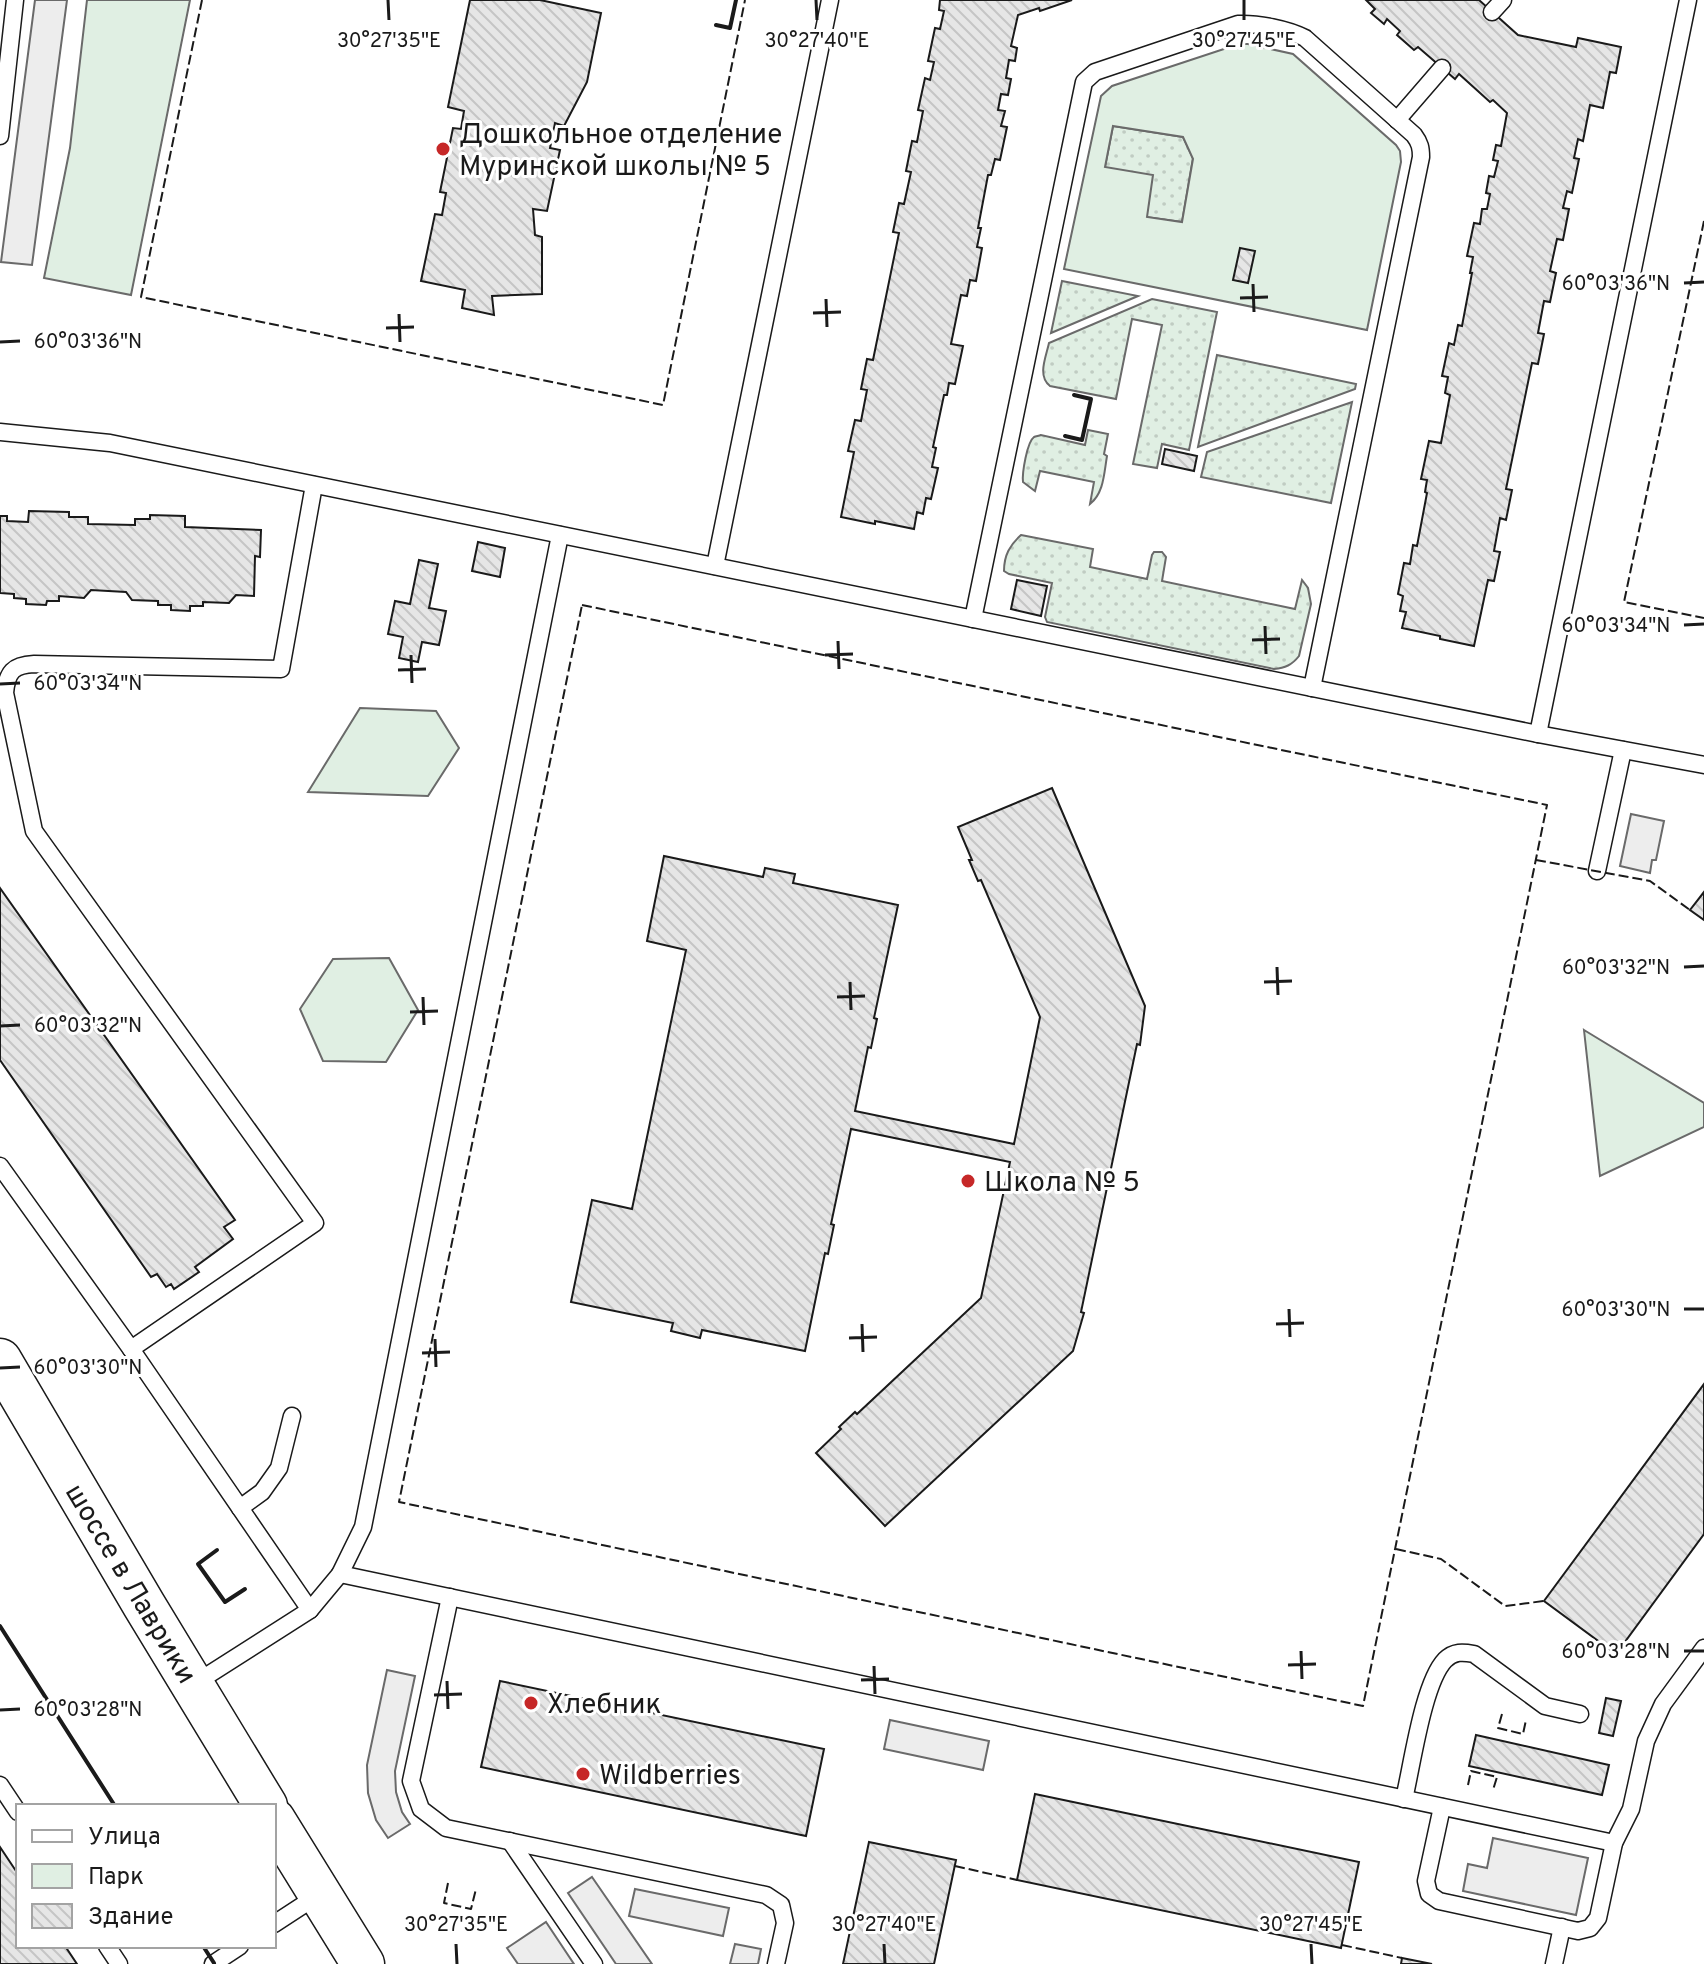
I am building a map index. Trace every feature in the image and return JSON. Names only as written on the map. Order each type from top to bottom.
[{"type":"street","name":"шоссе в Лаврики","points":[[0,1360],[265,1804]]},
{"type":"street","points":[[276,1823],[363,1964]]},
{"type":"lane","points":[[0,136],[15,0]]},
{"type":"lane","points":[[715,566],[830,0]]},
{"type":"lane","points":[[1538,734],[1688,0]]},
{"type":"lane","points":[[973,619],[1084,82],[1089,75],[1248,23],[1305,38],[1419,142],[1421,157],[1312,688]]},
{"type":"lane","points":[[1397,120],[1442,68]]},
{"type":"lane","points":[[0,432],[110,443],[1538,734],[1704,765]]},
{"type":"lane","points":[[131,1349],[315,1223],[34,831],[5,693],[6,681],[20,665],[34,664],[281,669],[314,485]]},
{"type":"lane","points":[[193,1685],[310,1610],[340,1574],[363,1527],[560,535]]},
{"type":"lane","points":[[1597,871],[1623,750]]},
{"type":"lane","points":[[0,1166],[131,1349],[310,1610]]},
{"type":"lane","points":[[240,1508],[262,1492],[279,1468],[292,1416]]},
{"type":"lane","points":[[340,1574],[1614,1843]]},
{"type":"lane","points":[[450,1597],[411,1781],[421,1809],[446,1828],[766,1895],[781,1905],[785,1923],[776,1964]]},
{"type":"lane","points":[[1442,1807],[1426,1881],[1429,1894],[1439,1901],[1578,1931],[1590,1928],[1598,1918],[1614,1843],[1631,1809],[1646,1741],[1663,1704],[1704,1648]]},
{"type":"lane","points":[[1404,1799],[1428,1693],[1447,1658],[1460,1652],[1474,1654],[1545,1706],[1580,1714]]},
{"type":"lane","points":[[0,1785],[16,1809]]},
{"type":"lane","points":[[510,1841],[594,1964]]},
{"type":"lane","points":[[276,1923],[320,1894]]},
{"type":"lane","points":[[1554,1964],[1562,1927]]},
{"type":"lane","points":[[213,1964],[237,1948]]},
{"type":"green space","points":[[87,0],[190,0],[131,295],[44,278],[70,148]]},
{"type":"green space","points":[[1239,44],[1248,44],[1293,54],[1396,145],[1401,162],[1367,330],[1064,269],[1101,96],[1112,86]],"holes":[[[1113,126],[1183,137],[1193,159],[1182,222],[1147,217],[1153,175],[1105,167]]]},
{"type":"green space","points":[[1113,126],[1183,137],[1193,158],[1182,222],[1146,217],[1105,167]]},
{"type":"green space","points":[[1062,281],[1138,296],[1051,333]]},
{"type":"green space","points":[[1152,299],[1217,312],[1189,450],[1162,444],[1157,468],[1133,464],[1162,325],[1132,319],[1116,399],[1050,386],[1043,372],[1049,343]]},
{"type":"green space","points":[[1217,355],[1356,384],[1355,389],[1198,447]]},
{"type":"green space","points":[[1352,402],[1331,503],[1201,477],[1207,452]]},
{"type":"green space","points":[[1088,430],[1108,434],[1103,482],[1090,504],[1094,482],[1040,471],[1035,491],[1023,482],[1027,451],[1034,437],[1041,435],[1085,445]]},
{"type":"green space","points":[[1021,535],[1093,549],[1090,567],[1147,579],[1152,555],[1162,552],[1166,557],[1162,581],[1295,609],[1302,580],[1308,588],[1311,604],[1299,656],[1288,666],[1274,669],[1047,622],[1045,617],[1052,583],[1004,571],[1008,551]]},
{"type":"green space","points":[[360,708],[436,711],[459,748],[428,796],[308,792]]},
{"type":"green space","points":[[389,958],[418,1010],[386,1062],[323,1061],[300,1009],[333,959]]},
{"type":"green space","points":[[1584,1030],[1704,1103],[1704,1127],[1600,1176]]},
{"type":"shaded area","points":[[35,0],[67,0],[32,265],[1,262]]},
{"type":"shaded area","points":[[1631,814],[1664,821],[1656,860],[1652,860],[1650,873],[1620,866]]},
{"type":"shaded area","points":[[387,1670],[415,1676],[395,1771],[396,1792],[402,1812],[410,1824],[388,1838],[376,1820],[368,1793],[367,1765]]},
{"type":"shaded area","points":[[890,1720],[989,1741],[983,1770],[884,1749]]},
{"type":"shaded area","points":[[1493,1838],[1588,1858],[1576,1915],[1463,1891],[1468,1864],[1487,1868]]},
{"type":"shaded area","points":[[592,1877],[652,1964],[616,1964],[568,1893]]},
{"type":"shaded area","points":[[635,1889],[729,1908],[723,1936],[629,1916]]},
{"type":"shaded area","points":[[546,1922],[574,1964],[518,1964],[507,1948]]},
{"type":"shaded area","points":[[735,1944],[761,1949],[758,1964],[730,1964]]},
{"type":"building","points":[[470,0],[540,0],[601,13],[587,82],[564,126],[555,123],[550,148],[560,150],[547,211],[533,209],[535,235],[542,237],[542,294],[492,296],[494,315],[462,308],[465,290],[421,281],[435,214],[442,215],[446,193],[440,192],[453,128],[461,129],[464,111],[448,107]]},
{"type":"building","points":[[940,0],[1072,0],[1018,15],[1011,46],[1017,48],[1015,61],[1009,60],[1006,78],[1011,79],[1008,95],[1001,94],[998,110],[1005,111],[1001,126],[1007,127],[1000,160],[995,159],[991,175],[988,175],[978,228],[981,228],[977,247],[982,248],[976,281],[970,280],[967,296],[961,295],[951,344],[963,346],[955,384],[949,383],[947,395],[944,395],[933,447],[936,448],[932,467],[938,468],[931,499],[926,498],[923,514],[917,512],[914,529],[841,517],[854,452],[848,451],[855,420],[861,421],[867,390],[861,389],[867,359],[873,360],[899,233],[893,232],[899,203],[904,204],[911,172],[906,171],[912,141],[917,142],[923,111],[918,110],[925,78],[930,80],[934,62],[928,61],[935,28],[940,29],[944,11],[939,10]]},
{"type":"building","points":[[1366,0],[1479,0],[1518,35],[1576,47],[1578,38],[1621,47],[1616,73],[1610,72],[1603,108],[1590,105],[1583,141],[1578,139],[1574,158],[1579,159],[1572,193],[1567,191],[1563,208],[1569,209],[1563,240],[1557,239],[1550,271],[1556,273],[1550,302],[1544,301],[1538,333],[1544,334],[1538,364],[1532,363],[1506,489],[1512,490],[1506,520],[1500,518],[1494,551],[1500,552],[1494,581],[1488,580],[1474,646],[1402,628],[1406,612],[1400,611],[1403,596],[1398,594],[1404,563],[1410,564],[1413,545],[1417,546],[1427,493],[1427,480],[1421,479],[1429,441],[1441,443],[1450,395],[1445,393],[1448,377],[1442,376],[1449,343],[1454,345],[1458,325],[1462,326],[1472,273],[1473,257],[1467,256],[1474,223],[1480,224],[1482,209],[1487,209],[1489,176],[1494,177],[1498,161],[1493,160],[1496,145],[1501,146],[1507,113],[1459,74],[1455,79],[1418,47],[1414,50],[1397,35],[1400,31],[1387,19],[1384,24],[1371,13],[1375,9]]},
{"type":"building","points":[[1240,248],[1255,251],[1248,283],[1233,280]]},
{"type":"building","points":[[1165,449],[1197,456],[1194,471],[1162,464]]},
{"type":"building","points":[[29,511],[69,512],[69,517],[88,517],[88,524],[135,525],[135,519],[150,519],[150,515],[185,516],[185,527],[261,530],[260,557],[255,556],[254,596],[236,595],[229,603],[203,602],[203,606],[190,606],[190,611],[171,610],[171,605],[158,605],[158,601],[132,600],[126,592],[91,590],[84,598],[59,596],[59,601],[47,601],[46,605],[26,604],[26,599],[0,593],[0,516],[7,516],[7,521],[28,522]]},
{"type":"building","points":[[478,542],[505,548],[500,577],[472,571]]},
{"type":"building","points":[[419,560],[438,564],[429,608],[446,611],[439,645],[422,642],[418,662],[399,658],[403,637],[388,634],[395,601],[410,604]]},
{"type":"building","points":[[1017,580],[1047,586],[1041,616],[1011,609]]},
{"type":"building","points":[[1052,788],[1145,1006],[1140,1045],[1137,1044],[1081,1312],[1084,1313],[1073,1351],[885,1526],[816,1453],[841,1429],[839,1427],[855,1412],[857,1414],[981,1298],[1010,1162],[851,1129],[831,1224],[834,1225],[828,1254],[825,1253],[805,1351],[702,1330],[700,1338],[671,1331],[673,1323],[571,1302],[592,1200],[632,1209],[686,950],[647,941],[664,856],[763,877],[765,868],[795,874],[793,883],[898,905],[874,1018],[877,1019],[871,1048],[868,1047],[855,1111],[1014,1144],[1040,1017],[981,880],[978,881],[958,827]]},
{"type":"building","points":[[0,888],[235,1220],[224,1227],[233,1239],[195,1267],[199,1272],[174,1289],[171,1284],[166,1287],[157,1274],[151,1277],[0,1060]]},
{"type":"building","points":[[1704,892],[1704,920],[1690,910]]},
{"type":"building","points":[[1704,1384],[1704,1534],[1616,1654],[1544,1601]]},
{"type":"building","points":[[500,1681],[824,1749],[806,1836],[481,1767]]},
{"type":"building","points":[[1606,1698],[1621,1701],[1613,1736],[1599,1733]]},
{"type":"building","points":[[1476,1735],[1609,1765],[1602,1795],[1469,1766]]},
{"type":"building","points":[[1035,1794],[1359,1862],[1341,1948],[1017,1880]]},
{"type":"building","points":[[869,1842],[956,1860],[934,1964],[843,1964]]},
{"type":"building","points":[[0,1847],[16,1871],[16,1948],[66,1948],[77,1964],[0,1964]]},
{"type":"building","points":[[1402,1958],[1432,1964],[1401,1964]]},
{"type":"fence","points":[[202,0],[141,297],[663,405],[745,0]]},
{"type":"fence","points":[[1704,221],[1624,602],[1704,618]]},
{"type":"fence","points":[[582,605],[1547,805],[1363,1706],[399,1502],[582,605]]},
{"type":"fence","points":[[1536,860],[1650,881],[1690,910]]},
{"type":"fence","points":[[1396,1549],[1441,1559],[1505,1606],[1544,1601]]},
{"type":"fence","points":[[1502,1714],[1498,1728],[1523,1734],[1526,1720]]},
{"type":"fence","points":[[1468,1785],[1471,1771],[1497,1777],[1493,1790]]},
{"type":"fence","points":[[955,1866],[1017,1880]]},
{"type":"fence","points":[[448,1883],[444,1903],[471,1909],[476,1889]]},
{"type":"fence","points":[[1342,1945],[1402,1958]]},
{"type":"wall","points":[[716,25],[730,28],[736,0]]},
{"type":"wall","points":[[1065,436],[1082,440],[1091,399],[1074,395]]},
{"type":"wall","points":[[217,1550],[198,1564],[225,1602],[245,1589]]},
{"type":"wall","points":[[0,1626],[114,1804]]},
{"type":"wall","points":[[204,1948],[214,1963]]},
{"type":"place","name":"Дошкольное отделение Муринской школы № 5","points":[[443,149]]},
{"type":"place","name":"Школа № 5","points":[[968,1181]]},
{"type":"place","name":"Хлебник","points":[[531,1703]]},
{"type":"place","name":"Wildberries","points":[[583,1774]]}]
